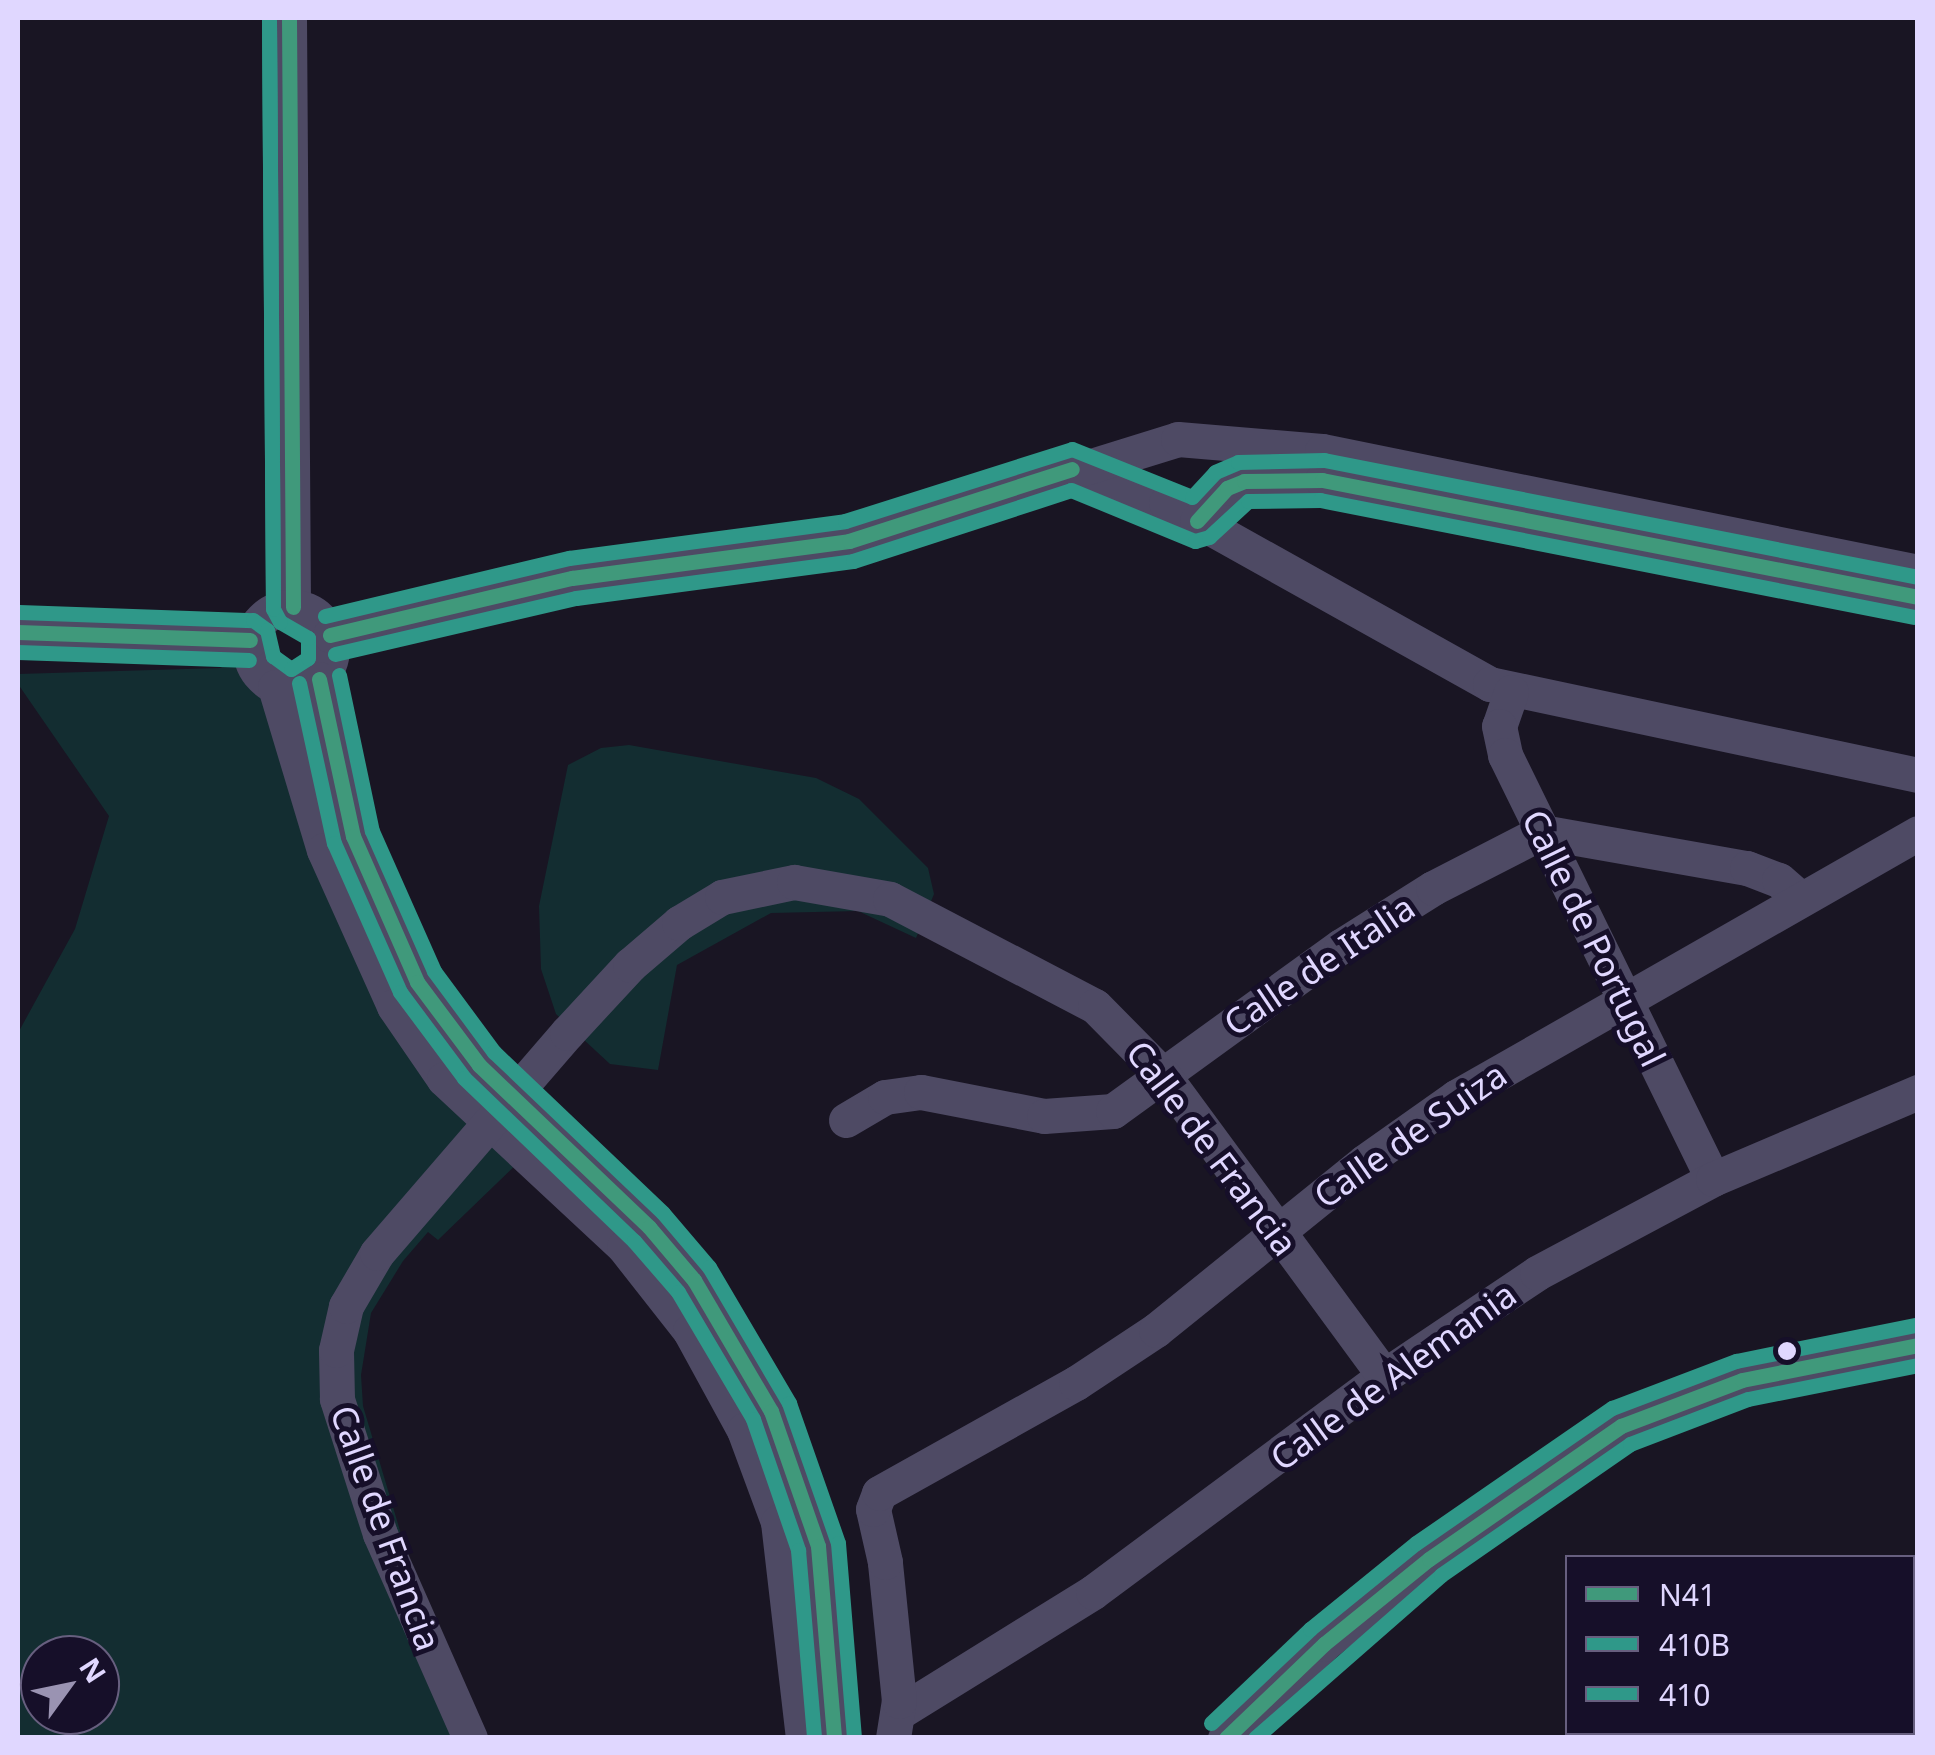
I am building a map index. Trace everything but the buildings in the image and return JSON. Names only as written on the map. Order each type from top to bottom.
[{"type":"street","points":[[289,18],[293,607]]},
{"type":"street","points":[[330,635],[572,578],[849,541],[1135,449],[1178,439],[1322,451],[1918,572]]},
{"type":"street","points":[[1135,449],[1151,497]]},
{"type":"street","points":[[1072,469],[1151,497],[1510,692],[1918,775]]},
{"type":"street","points":[[1197,521],[1227,488],[1244,481],[1322,480],[1918,597]]},
{"type":"street","points":[[275,687],[298,689],[319,679],[331,658],[330,635],[316,616],[293,607],[261,619],[250,640],[254,668],[275,687],[324,850],[394,1006],[444,1079],[624,1247],[690,1331],[744,1430],[778,1522],[803,1738]]},
{"type":"street","points":[[18,632],[250,640]]},
{"type":"street","points":[[319,679],[353,836],[374,896],[418,982],[479,1065],[648,1226],[694,1280],[771,1411],[818,1546],[834,1738]]},
{"type":"street","name":"Calle de Portugal","points":[[1510,692],[1499,742],[1713,1179]]},
{"type":"street","points":[[1542,832],[1747,868],[1779,880],[1800,898]]},
{"type":"street","name":"Calle de Italia","points":[[846,1120],[884,1097],[921,1092],[1044,1116],[1091,1118],[1130,1102],[1341,946],[1432,888],[1542,832]]},
{"type":"street","name":"Calle de Suiza","points":[[896,1725],[892,1612],[873,1509],[880,1494],[1076,1383],[1156,1330],[1275,1232],[1456,1097],[1918,833]]},
{"type":"street","name":"Calle de Francia","points":[[470,1738],[380,1534],[336,1399],[336,1350],[346,1306],[377,1253],[558,1043],[679,922],[760,885],[814,882],[890,899],[1055,980],[1119,1026],[1164,1076],[1384,1376]]},
{"type":"street","name":"Calle de Alemania","points":[[896,1725],[1093,1592],[1384,1376],[1537,1272],[1713,1179],[1918,1092]]},
{"type":"street","points":[[1225,1738],[1415,1570],[1621,1426],[1742,1380],[1918,1345]]},
{"type":"green space","points":[[249,654],[356,933],[524,1157],[438,1240],[428,1232],[403,1261],[371,1313],[361,1375],[363,1406],[409,1561],[486,1737],[18,1737],[18,1033],[75,929],[109,816],[18,684],[18,674],[220,668]]},
{"type":"green space","points":[[629,745],[816,778],[859,799],[928,868],[934,894],[916,938],[858,911],[771,913],[677,965],[658,1070],[610,1064],[556,1014],[541,969],[539,906],[568,765],[601,748]]},
{"type":"transit line","name":"410B","points":[[269,18],[273,607]]},
{"type":"transit line","name":"410","points":[[19,612],[253,620],[267,630],[273,656],[291,669],[308,658],[308,638],[280,622],[273,609],[269,18]]},
{"type":"transit line","name":"N41","points":[[289,18],[293,607]]},
{"type":"transit line","name":"410","points":[[325,616],[569,558],[845,521],[1072,449],[1192,497],[1215,472],[1238,462],[1324,460],[1918,577]]},
{"type":"transit line","name":"N41","points":[[330,635],[572,578],[849,541],[1072,469]]},
{"type":"transit line","name":"N41","points":[[1197,521],[1227,488],[1244,481],[1322,480],[1918,597]]},
{"type":"transit line","name":"410B","points":[[335,654],[576,598],[853,561],[1071,490],[1195,541],[1209,537],[1248,501],[1320,500],[1914,617]]},
{"type":"transit line","name":"N41","points":[[18,632],[250,640]]},
{"type":"transit line","name":"410B","points":[[18,652],[249,660]]},
{"type":"transit line","name":"410","points":[[339,675],[372,831],[434,971],[494,1052],[663,1213],[709,1267],[789,1403],[838,1543],[854,1736]]},
{"type":"transit line","name":"N41","points":[[319,679],[353,836],[417,982],[479,1065],[649,1227],[694,1280],[771,1411],[818,1546],[834,1738]]},
{"type":"transit line","name":"410B","points":[[299,683],[334,843],[400,992],[464,1078],[634,1241],[678,1292],[753,1419],[798,1550],[814,1738]]},
{"type":"transit line","name":"410","points":[[1211,1723],[1310,1629],[1416,1543],[1612,1408],[1736,1361],[1914,1325]]},
{"type":"transit line","name":"N41","points":[[1226,1738],[1324,1644],[1429,1559],[1621,1426],[1742,1380],[1918,1345]]},
{"type":"transit line","name":"410B","points":[[1255,1738],[1441,1575],[1630,1444],[1748,1399],[1918,1365]]}]
